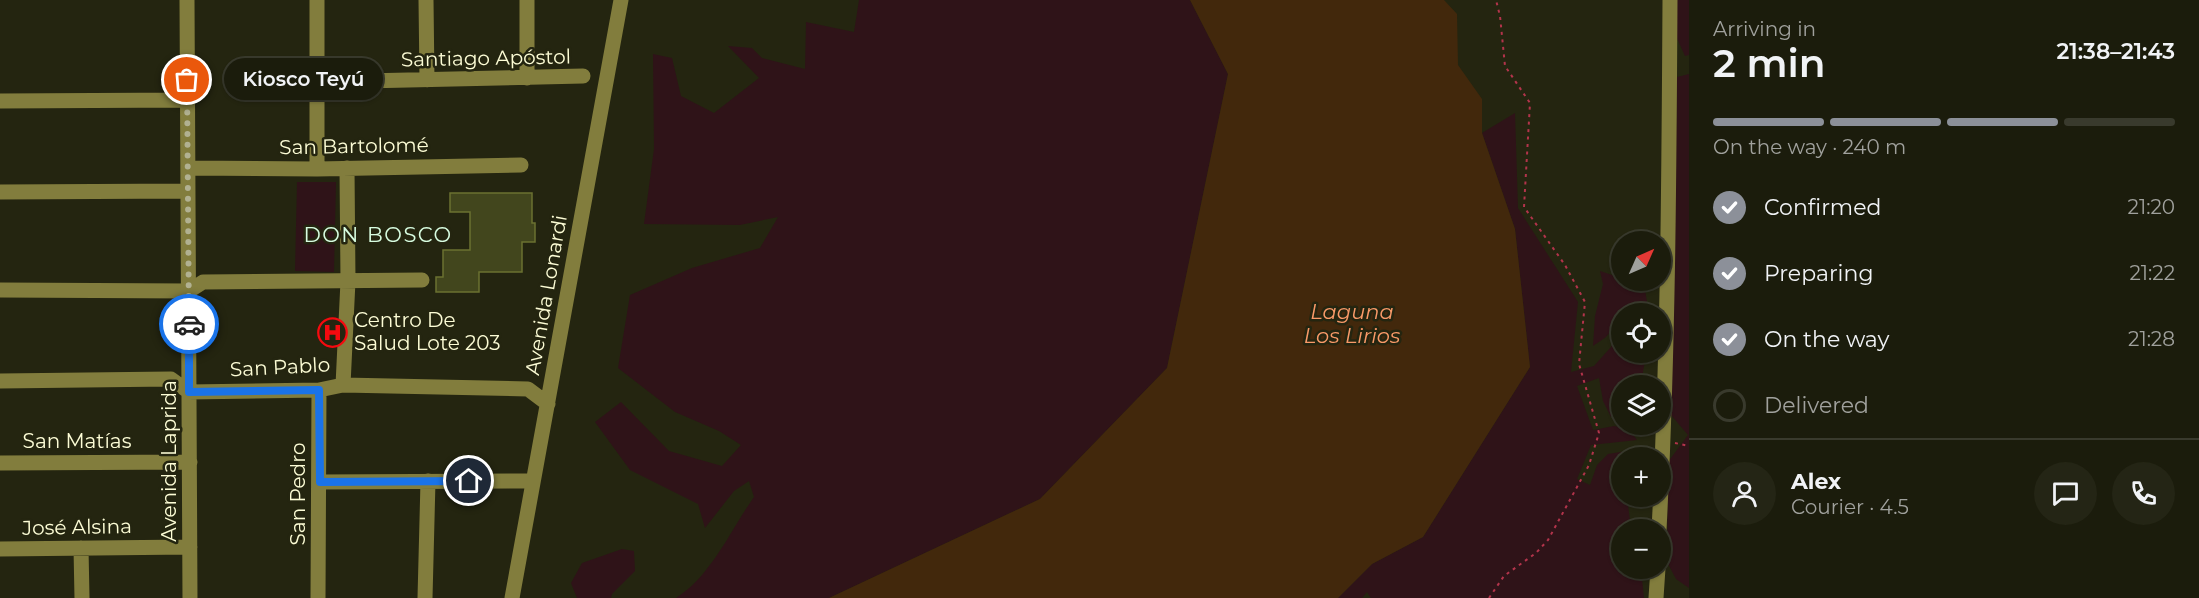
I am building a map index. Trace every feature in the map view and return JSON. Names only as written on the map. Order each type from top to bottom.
[{"type":"street","name":"Avenida Laprida","points":[[186,0],[190,598]]},
{"type":"street","points":[[317,0],[317,169]]},
{"type":"street","points":[[426,0],[427,80]]},
{"type":"street","points":[[527,0],[527,78]]},
{"type":"street","name":"Avenida Lonardi","points":[[512,598],[621,0]]},
{"type":"street","points":[[1660,519],[1664,441],[1670,0]]},
{"type":"street","name":"Santiago Apóstol","points":[[318,82],[583,76]]},
{"type":"street","points":[[0,101],[187,100]]},
{"type":"street","name":"San Bartolomé","points":[[188,168],[317,169],[521,165]]},
{"type":"street","points":[[343,385],[348,281],[347,168]]},
{"type":"street","points":[[0,192],[188,191]]},
{"type":"street","points":[[0,290],[189,291],[203,282],[422,280]]},
{"type":"street","points":[[0,381],[171,379],[189,392]]},
{"type":"street","name":"San Pablo","points":[[189,392],[319,390],[343,385],[528,389],[548,404]]},
{"type":"street","name":"San Pedro","points":[[318,598],[319,390]]},
{"type":"street","name":"San Matías","points":[[0,463],[190,462]]},
{"type":"street","points":[[425,598],[428,481]]},
{"type":"street","points":[[320,482],[532,481]]},
{"type":"street","name":"José Alsina","points":[[0,549],[190,547]]},
{"type":"street","points":[[81,548],[82,598]]},
{"type":"street","points":[[1656,598],[1657,579]]},
{"type":"path","points":[[1488,598],[1504,576],[1536,553],[1548,540],[1589,465],[1599,433],[1579,364],[1585,302],[1565,265],[1524,207],[1530,103],[1505,66],[1500,16],[1496,0]]},
{"type":"shaded area","points":[[859,0],[1190,0],[1228,74],[1167,368],[1040,499],[829,598],[676,598],[700,578],[754,497],[749,481],[734,491],[705,528],[698,504],[630,470],[595,422],[621,402],[669,451],[722,466],[741,445],[719,431],[675,412],[618,368],[630,295],[692,268],[760,248],[778,217],[740,225],[644,224],[654,149],[653,54],[672,58],[681,96],[714,113],[759,78],[728,46],[752,48],[762,58],[805,69],[806,22],[854,32]]},
{"type":"shaded area","points":[[1677,0],[1689,0],[1689,55],[1685,56],[1675,34]]},
{"type":"shaded area","points":[[1689,74],[1689,588],[1676,579],[1671,570],[1671,519],[1667,519],[1668,507],[1671,507],[1671,458],[1688,435],[1671,415],[1677,77]]},
{"type":"shaded area","points":[[1515,113],[1518,208],[1578,302],[1571,372],[1594,366],[1611,347],[1611,363],[1644,363],[1643,375],[1611,375],[1611,417],[1603,401],[1599,378],[1577,386],[1593,430],[1611,427],[1611,435],[1633,435],[1637,440],[1591,445],[1577,479],[1590,485],[1597,465],[1611,454],[1611,507],[1628,507],[1630,519],[1611,519],[1611,579],[1642,579],[1644,598],[1371,598],[1367,592],[1362,598],[1338,598],[1372,564],[1423,537],[1530,367],[1515,229],[1482,133]]},
{"type":"shaded area","points":[[297,182],[336,182],[334,272],[295,271]]},
{"type":"shaded area","points":[[1600,271],[1611,275],[1611,291],[1645,291],[1647,303],[1611,303],[1611,331],[1593,346],[1595,316],[1603,284]]},
{"type":"shaded area","points":[[622,549],[634,551],[635,571],[612,594],[611,598],[577,598],[571,583],[582,563]]},
{"type":"water","name":"Laguna Los Lirios","points":[[1190,0],[1444,0],[1457,14],[1458,65],[1482,99],[1482,133],[1515,229],[1530,367],[1423,537],[1372,564],[1338,598],[829,598],[1040,499],[1167,368],[1228,74]]},
{"type":"building","points":[[450,193],[532,193],[532,223],[535,223],[535,242],[522,242],[522,272],[479,272],[479,292],[436,292],[436,277],[443,277],[443,250],[470,250],[470,212],[450,212]]},
{"type":"way so far","points":[[187,80],[189,324]]},
{"type":"place","name":"Kiosco Teyú","points":[[187,80]]},
{"type":"place","name":"Centro De Salud Lote 203","points":[[333,332]]},
{"type":"district","name":"DON BOSCO","points":[[378,235]]},
{"type":"route","points":[[189,324],[189,392],[319,390],[320,482],[469,481]]}]
